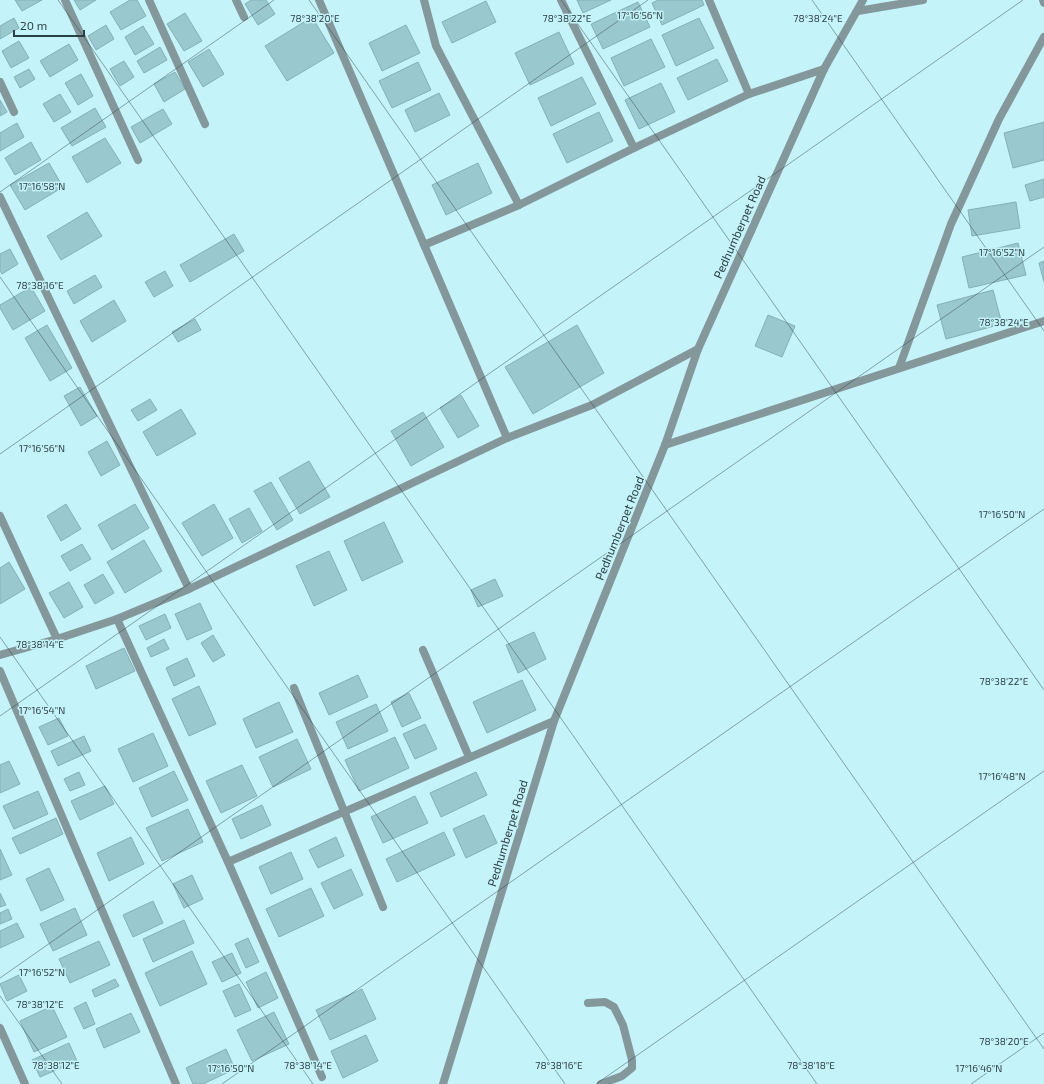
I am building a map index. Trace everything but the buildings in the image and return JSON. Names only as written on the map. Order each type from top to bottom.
[{"type":"street","points":[[65,0],[138,160]]},
{"type":"street","points":[[149,0],[205,124]]},
{"type":"street","points":[[236,0],[244,18]]},
{"type":"street","points":[[319,0],[508,438]]},
{"type":"street","points":[[424,0],[436,46],[520,204]]},
{"type":"street","points":[[561,0],[634,148]]},
{"type":"street","points":[[709,0],[749,94]]},
{"type":"street","name":"Pedhumberpet Road","points":[[443,1084],[554,721],[665,445],[698,349],[824,69],[863,0]]},
{"type":"street","points":[[858,11],[923,0]]},
{"type":"street","points":[[899,368],[955,217],[999,119],[1044,37]]},
{"type":"street","points":[[424,245],[520,204],[749,94],[824,69]]},
{"type":"street","points":[[0,82],[14,112]]},
{"type":"street","points":[[0,197],[189,589]]},
{"type":"street","points":[[665,445],[1044,321]]},
{"type":"street","points":[[0,655],[116,619],[189,589],[508,438],[592,405],[698,349]]},
{"type":"street","points":[[0,516],[57,638]]},
{"type":"street","points":[[116,619],[228,862],[322,1077]]},
{"type":"street","points":[[423,650],[469,757]]},
{"type":"street","points":[[0,671],[176,1084]]},
{"type":"street","points":[[294,688],[383,907]]},
{"type":"street","points":[[228,862],[554,721]]},
{"type":"street","points":[[588,1003],[605,1002],[614,1007],[623,1025],[632,1060],[632,1068],[622,1076],[601,1084]]},
{"type":"street","points":[[0,1028],[25,1084]]}]
